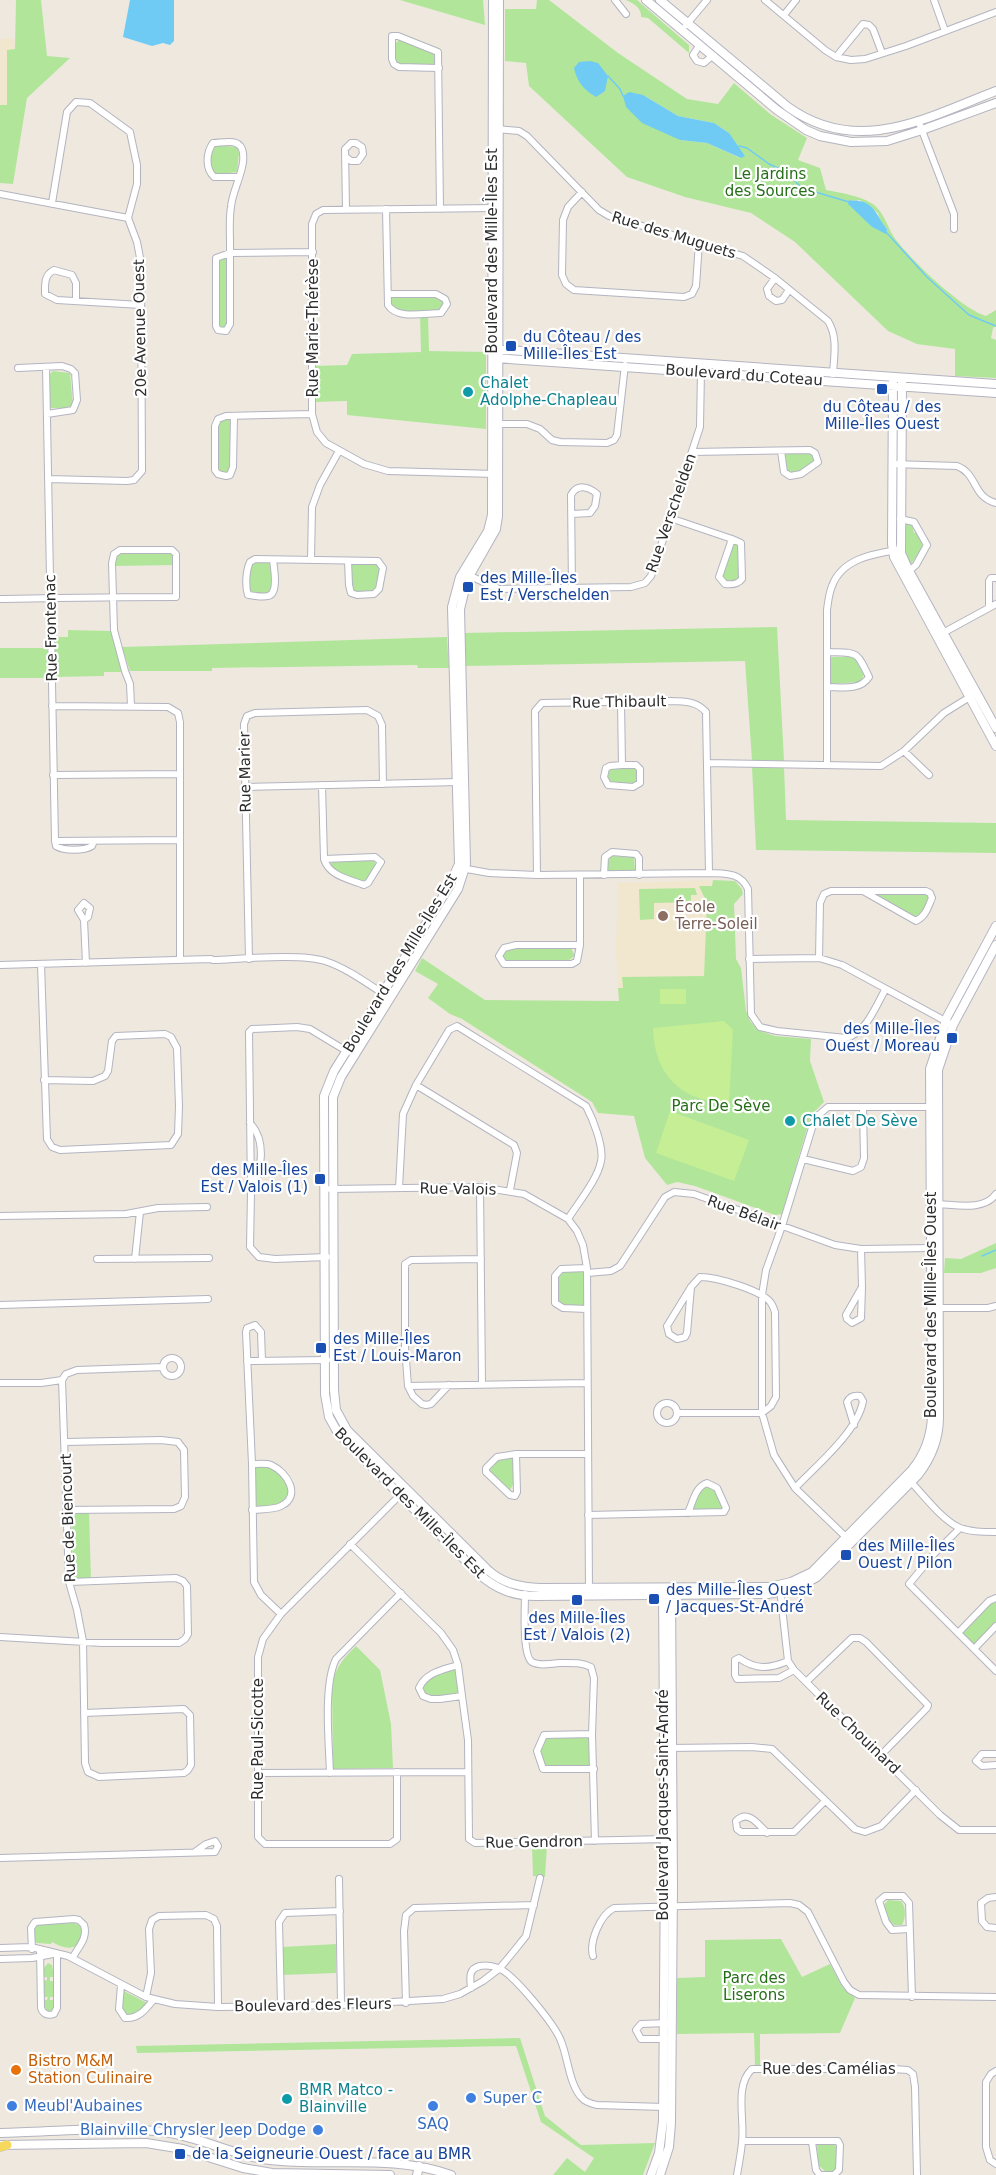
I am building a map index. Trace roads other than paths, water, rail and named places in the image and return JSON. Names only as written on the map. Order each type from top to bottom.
[{"type":"street","name":"Boulevard des Mille-Îles Est","points":[[493,0],[496,129],[496,474]]},
{"type":"street","name":"Boulevard des Mille-Îles Est","points":[[496,129],[499,0]]},
{"type":"street","points":[[615,0],[627,14]]},
{"type":"street","points":[[646,0],[685,27],[794,112],[821,125],[846,131],[881,131],[995,96]]},
{"type":"street","points":[[660,0],[699,46],[792,121],[820,136],[846,141],[887,141],[922,130],[995,96]]},
{"type":"street","points":[[685,27],[707,0]]},
{"type":"street","points":[[765,0],[825,50],[836,57],[851,60],[866,59],[882,54],[996,12]]},
{"type":"street","points":[[784,15],[796,0]]},
{"type":"street","points":[[934,0],[945,31]]},
{"type":"street","points":[[836,57],[863,24],[873,29],[882,54]]},
{"type":"street","points":[[439,68],[399,67],[394,64],[391,49],[392,36],[398,36],[438,52],[439,68],[440,208]]},
{"type":"street","points":[[699,46],[693,55],[697,61],[704,63],[711,56]]},
{"type":"street","points":[[0,194],[128,218],[137,184],[133,139],[124,126],[90,103],[76,102],[67,112],[52,203]]},
{"type":"street","points":[[918,120],[954,214],[954,230]]},
{"type":"street","name":"Rue des Muguets","points":[[496,129],[519,131],[527,136],[599,210],[609,216],[743,256],[775,278],[828,321],[835,342],[833,377]]},
{"type":"street","points":[[846,131],[846,141]]},
{"type":"street","points":[[238,177],[214,177],[209,173],[209,149],[213,143],[235,142],[241,146],[242,169],[231,207],[230,252],[230,324],[226,331],[218,330],[216,326],[216,258],[230,252],[313,252]]},
{"type":"street","points":[[346,157],[346,209]]},
{"type":"street","points":[[582,192],[568,207],[563,220],[562,275],[566,284],[574,290],[684,297],[692,294],[696,286],[699,242]]},
{"type":"street","name":"Rue Marie-Thérèse","points":[[496,208],[323,210],[316,214],[312,224],[312,414],[316,432],[326,443],[339,451],[364,464],[388,471],[496,474]]},
{"type":"street","points":[[387,209],[388,305],[391,310],[399,314],[441,313],[447,304],[445,299],[436,294],[388,294]]},
{"type":"street","name":"20e Avenue Ouest","points":[[48,479],[134,480],[142,471],[141,263],[137,242],[128,218]]},
{"type":"street","points":[[76,301],[76,282],[72,275],[54,270],[49,273],[45,280],[45,294],[57,300],[141,305]]},
{"type":"street","points":[[775,278],[767,289],[769,296],[776,301],[782,300],[789,290]]},
{"type":"street","name":"Boulevard des Mille-Îles Est","points":[[495,354],[499,424],[491,522],[465,574],[460,614],[462,782],[467,848],[458,889],[350,1053],[338,1081],[333,1101],[328,1189],[329,1360],[334,1401],[341,1422],[403,1492],[489,1571],[505,1582],[525,1591],[589,1591]]},
{"type":"street","name":"Boulevard du Coteau","points":[[495,354],[898,382],[996,393]]},
{"type":"street","points":[[499,424],[527,424],[540,429],[552,440],[560,442],[607,443],[614,440],[617,435],[625,363]]},
{"type":"street","points":[[18,368],[62,366],[75,373],[77,400],[73,410],[47,414]]},
{"type":"street","name":"Rue Frontenac","points":[[46,367],[55,841],[180,840]]},
{"type":"street","name":"Rue Verschelden","points":[[465,574],[499,589],[630,587],[645,583],[651,576],[700,427],[701,368]]},
{"type":"street","points":[[898,382],[896,565],[940,635]]},
{"type":"street","name":"Boulevard du Coteau","points":[[898,382],[996,384]]},
{"type":"street","points":[[234,416],[234,467],[230,475],[226,476],[218,474],[215,470],[215,426],[218,419],[226,416],[312,414]]},
{"type":"street","points":[[692,452],[781,450],[810,450],[815,453],[818,462],[801,474],[790,476],[784,472],[781,450]]},
{"type":"street","points":[[311,560],[312,507],[320,485],[339,451]]},
{"type":"street","points":[[896,464],[964,468],[981,496],[987,501],[996,503]]},
{"type":"street","points":[[896,464],[900,519],[896,550],[973,695],[996,746]]},
{"type":"street","points":[[572,514],[590,513],[595,506],[597,494],[591,488],[579,487],[571,495],[572,589]]},
{"type":"street","points":[[670,518],[732,539],[741,543],[742,579],[731,585],[725,584],[719,577],[732,539]]},
{"type":"street","points":[[900,519],[914,522],[927,545],[916,565],[909,571]]},
{"type":"street","points":[[0,599],[113,597],[176,597],[176,554],[172,550],[120,550],[114,554],[112,563],[113,597],[114,630],[124,671],[130,684],[131,706]]},
{"type":"street","points":[[827,765],[827,610],[831,587],[839,572],[859,559],[896,550]]},
{"type":"street","points":[[273,560],[274,588],[272,594],[268,596],[248,594],[246,590],[250,562],[255,560],[273,560],[311,560],[378,561],[383,568],[379,589],[374,594],[351,593],[348,585],[348,561]]},
{"type":"street","points":[[989,607],[989,581],[996,578]]},
{"type":"street","points":[[940,635],[996,604]]},
{"type":"street","points":[[826,687],[856,687],[864,684],[869,677],[858,656],[853,653],[828,652]]},
{"type":"street","points":[[973,695],[996,728]]},
{"type":"street","points":[[707,763],[881,766],[904,751],[945,713],[973,695]]},
{"type":"street","name":"Rue Thibault","points":[[537,875],[535,711],[542,703],[672,701],[692,702],[706,712],[709,873]]},
{"type":"street","points":[[621,703],[622,765]]},
{"type":"street","points":[[52,706],[168,707],[178,713],[180,722],[180,960]]},
{"type":"street","name":"Rue Marier","points":[[249,959],[244,724],[247,716],[255,713],[367,710],[378,716],[382,725],[383,784]]},
{"type":"street","points":[[904,751],[929,775]]},
{"type":"street","points":[[622,765],[636,765],[640,769],[640,783],[633,787],[608,785],[604,777],[606,768],[622,765]]},
{"type":"street","points":[[53,775],[180,774]]},
{"type":"street","points":[[246,787],[462,782]]},
{"type":"street","points":[[322,785],[324,859],[326,867],[331,872],[364,885],[368,883],[381,862],[375,857],[324,859]]},
{"type":"street","points":[[604,875],[605,857],[612,852],[636,854],[639,858],[639,875]]},
{"type":"street","points":[[462,868],[489,873],[537,875],[709,873],[737,875],[744,880],[748,889],[751,1014],[760,1027],[846,1038],[855,1036],[867,1022],[885,990]]},
{"type":"street","points":[[580,875],[580,945],[577,961],[572,964],[504,964],[499,956],[504,948],[516,945],[580,945]]},
{"type":"street","points":[[819,958],[820,903],[824,894],[831,891],[863,891],[926,891],[932,898],[926,913],[916,921],[863,891]]},
{"type":"street","points":[[84,920],[86,963]]},
{"type":"street","name":"Boulevard des Mille-Îles Ouest","points":[[589,1591],[797,1588],[817,1577],[849,1540],[929,1459],[938,1435],[934,1107],[939,1065],[949,1023],[996,928]]},
{"type":"street","name":"Boulevard des Mille-Îles Ouest","points":[[949,1023],[996,945]]},
{"type":"street","points":[[0,965],[308,958],[324,961],[349,972],[386,996]]},
{"type":"street","points":[[749,959],[819,958],[842,965],[949,1023]]},
{"type":"street","points":[[41,964],[47,1139],[52,1147],[60,1150],[171,1145],[178,1134],[177,1048],[171,1037],[165,1034],[116,1036],[112,1041],[108,1071],[105,1076],[93,1081],[45,1080]]},
{"type":"street","points":[[399,1188],[403,1114],[416,1085],[449,1030],[454,1026],[462,1028],[586,1106],[591,1114],[599,1139],[602,1159],[598,1172],[568,1219],[583,1245],[587,1270],[589,1591]]},
{"type":"street","points":[[328,1257],[275,1259],[259,1257],[250,1247],[249,1032],[252,1029],[297,1027],[310,1029],[350,1053]]},
{"type":"street","points":[[416,1085],[514,1146],[517,1153],[510,1190]]},
{"type":"street","points":[[849,1540],[795,1488],[774,1455],[762,1413],[762,1295],[766,1270],[815,1118],[819,1113],[828,1107],[934,1107]]},
{"type":"street","points":[[803,1160],[853,1171],[861,1167],[864,1158],[863,1107]]},
{"type":"street","points":[[250,1123],[256,1130],[261,1149],[260,1173],[251,1193]]},
{"type":"street","points":[[480,1187],[482,1384]]},
{"type":"street","name":"Rue Valois","points":[[328,1189],[480,1187],[510,1190],[524,1194],[568,1219]]},
{"type":"street","name":"Rue Bélair","points":[[587,1270],[611,1271],[620,1266],[665,1197],[675,1192],[694,1194],[835,1245],[861,1249],[935,1248]]},
{"type":"street","points":[[934,1204],[976,1205],[993,1199],[996,1194]]},
{"type":"street","points":[[0,1216],[126,1214],[158,1208],[207,1207]]},
{"type":"street","points":[[135,1258],[140,1212]]},
{"type":"street","points":[[861,1249],[862,1287],[861,1318],[852,1323],[847,1319],[847,1311],[862,1287]]},
{"type":"street","points":[[97,1259],[209,1258]]},
{"type":"street","points":[[449,1385],[431,1404],[426,1405],[413,1396],[408,1386],[405,1347],[405,1264],[411,1260],[481,1259]]},
{"type":"street","points":[[587,1270],[561,1269],[555,1276],[555,1303],[563,1308],[587,1309]]},
{"type":"street","points":[[678,1413],[762,1413],[771,1406],[776,1398],[775,1312],[771,1303],[762,1295],[712,1277],[700,1277],[691,1287],[667,1326],[669,1334],[677,1339],[685,1337],[687,1333],[691,1287]]},
{"type":"street","points":[[0,1305],[208,1299]]},
{"type":"street","points":[[935,1308],[996,1306]]},
{"type":"street","points":[[262,1361],[261,1332],[255,1325],[247,1328],[246,1332],[254,1582],[261,1595],[281,1614]]},
{"type":"street","points":[[247,1361],[329,1360]]},
{"type":"street","points":[[0,1383],[41,1383],[62,1380],[66,1374],[77,1370],[163,1367]]},
{"type":"street","name":"Rue de Biencourt","points":[[62,1380],[66,1442],[69,1582],[83,1641],[84,1763],[88,1772],[99,1777],[184,1773],[191,1765],[190,1715],[184,1709],[84,1713]]},
{"type":"street","points":[[408,1386],[587,1383]]},
{"type":"street","points":[[795,1488],[854,1425]]},
{"type":"street","points":[[66,1442],[161,1440],[178,1442],[184,1450],[185,1497],[181,1506],[174,1509],[66,1510]]},
{"type":"street","points":[[516,1454],[517,1492],[514,1496],[510,1495],[486,1472],[486,1468],[497,1457],[516,1454],[588,1454]]},
{"type":"street","points":[[252,1464],[274,1466],[290,1481],[292,1490],[290,1498],[284,1505],[252,1510]]},
{"type":"street","points":[[908,1480],[950,1523],[978,1532],[996,1532]]},
{"type":"street","points":[[588,1515],[688,1514],[724,1512],[726,1508],[717,1488],[707,1483],[701,1485],[688,1514]]},
{"type":"street","name":"Rue Paul-Sicotte","points":[[397,1772],[397,1839],[390,1844],[265,1844],[258,1837],[258,1656],[263,1639],[281,1614],[403,1492]]},
{"type":"street","points":[[960,1528],[909,1584],[996,1671]]},
{"type":"street","name":"Rue Gendron","points":[[350,1544],[441,1633],[453,1650],[458,1665],[468,1740],[469,1839],[475,1843],[669,1839]]},
{"type":"street","points":[[0,1637],[102,1643],[179,1643],[188,1634],[187,1586],[183,1581],[176,1578],[69,1582]]},
{"type":"street","name":"Rue Chouinard","points":[[780,1589],[788,1661],[794,1670],[940,1815],[960,1830],[996,1830]]},
{"type":"street","points":[[525,1591],[529,1661],[537,1664],[583,1663],[591,1667],[594,1678],[592,1734],[595,1841]]},
{"type":"street","name":"Boulevard Jacques-Saint-André","points":[[660,2175],[669,2147],[667,2107],[669,1839],[667,1591]]},
{"type":"street","points":[[330,1773],[329,1684],[332,1669],[336,1659],[401,1593]]},
{"type":"street","points":[[958,1633],[989,1601],[996,1598]]},
{"type":"street","points":[[974,1649],[996,1626]]},
{"type":"street","points":[[806,1682],[852,1638],[860,1638],[875,1650],[928,1705],[881,1755]]},
{"type":"street","points":[[788,1661],[774,1667],[758,1668],[739,1658],[735,1660],[735,1675],[737,1679],[778,1678],[794,1670]]},
{"type":"street","points":[[458,1665],[431,1674],[423,1680],[419,1688],[423,1696],[431,1699],[462,1696]]},
{"type":"street","points":[[592,1734],[543,1735],[537,1751],[543,1769],[594,1769]]},
{"type":"street","points":[[668,1748],[752,1747],[772,1749],[855,1829],[865,1832],[881,1826],[916,1790]]},
{"type":"street","points":[[996,1754],[981,1754],[976,1761],[982,1766],[996,1765]]},
{"type":"street","points":[[258,1773],[467,1772]]},
{"type":"street","points":[[767,1833],[746,1815],[736,1821],[737,1829],[741,1833],[767,1833],[794,1832],[825,1801]]},
{"type":"street","points":[[0,1858],[195,1852]]},
{"type":"street","name":"Boulevard des Fleurs","points":[[0,1959],[40,1953],[73,1957],[146,1997],[175,2004],[218,2007],[341,2005],[443,2000],[471,1988],[500,1968],[526,1936],[540,1878]]},
{"type":"street","points":[[339,1879],[341,2005]]},
{"type":"street","points":[[909,1929],[892,1930],[886,1922],[879,1901],[885,1896],[903,1896],[909,1903],[912,1997]]},
{"type":"street","points":[[996,1897],[988,1898],[981,1903],[982,1921],[987,1927],[996,1928]]},
{"type":"street","points":[[593,1956],[593,1944],[603,1917],[610,1910],[621,1907],[786,1903],[798,1905],[810,1915],[850,1990],[865,1997],[996,1997]]},
{"type":"street","points":[[406,2002],[404,1931],[406,1915],[414,1908],[534,1905]]},
{"type":"street","points":[[281,2006],[279,1922],[282,1917],[285,1913],[340,1911]]},
{"type":"street","points":[[146,1997],[151,1973],[149,1929],[152,1920],[159,1916],[206,1915],[214,1919],[217,1926],[218,2007]]},
{"type":"street","points":[[31,1947],[31,1928],[34,1922],[76,1920],[82,1923],[86,1932],[73,1957]]},
{"type":"street","name":"Boulevard des Fleurs","points":[[0,1948],[31,1947],[40,1953]]},
{"type":"street","points":[[40,1953],[41,2008],[45,2014],[52,2015],[57,2008],[57,1954]]},
{"type":"street","points":[[471,1988],[472,1970],[485,1966],[500,1968],[544,2013],[554,2027],[561,2041],[576,2088],[582,2098],[597,2105],[667,2107]]},
{"type":"street","points":[[121,1985],[119,2009],[125,2018],[132,2019],[141,2014],[154,1999]]},
{"type":"street","points":[[667,2023],[640,2024],[636,2028],[636,2033],[641,2039],[667,2039]]},
{"type":"street","name":"Rue des Camélias","points":[[737,2175],[742,2141],[742,2087],[746,2075],[752,2069],[908,2070],[913,2074],[915,2087],[916,2175]]},
{"type":"street","points":[[996,2071],[986,2082],[986,2147],[990,2160],[996,2164]]},
{"type":"street","name":"Boulevard Jacques-Saint-André","points":[[651,2175],[662,2140],[667,2107]]},
{"type":"street","points":[[0,2133],[133,2130],[166,2132],[263,2159],[291,2162],[381,2162],[451,2175]]},
{"type":"street","points":[[195,2152],[198,2140]]},
{"type":"street","points":[[742,2141],[838,2141],[840,2145],[839,2170],[832,2175],[820,2175],[816,2170],[812,2142]]},
{"type":"street","points":[[2,2146],[134,2142],[158,2144],[195,2152],[243,2168],[265,2172],[390,2175]]},
{"type":"street","points":[[335,2161],[335,2174]]},
{"type":"water","points":[[130,0],[174,0],[174,41],[170,45],[163,43],[152,46],[123,37]]},
{"type":"water","points":[[579,62],[598,63],[608,76],[605,91],[596,97],[582,85],[574,68]]},
{"type":"water","points":[[629,92],[643,95],[678,116],[714,123],[729,133],[745,156],[741,158],[707,143],[680,140],[642,123],[626,107],[623,96]]},
{"type":"water","points":[[849,200],[864,202],[873,208],[887,229],[886,234],[872,227],[848,204]]},
{"type":"waterway","points":[[608,76],[623,96]]},
{"type":"waterway","points":[[739,146],[747,148],[769,164],[786,172],[802,188],[849,202]]},
{"type":"waterway","points":[[886,232],[927,277],[969,315],[996,326]]},
{"type":"waterway","points":[[982,1256],[996,1250]]},
{"type":"place","name":"du Côteau / des Mille-Îles Est","points":[[511,346]]},
{"type":"place","name":"du Côteau / des Mille-Îles Ouest","points":[[882,389]]},
{"type":"place","name":"Chalet Adolphe-Chapleau","points":[[468,392]]},
{"type":"place","name":"des Mille-Îles Est / Verschelden","points":[[468,587]]},
{"type":"place","name":"École Terre-Soleil","points":[[663,916]]},
{"type":"place","name":"des Mille-Îles Ouest / Moreau","points":[[952,1038]]},
{"type":"place","name":"Chalet De Sève","points":[[790,1121]]},
{"type":"place","name":"des Mille-Îles Est / Valois (1)","points":[[320,1179]]},
{"type":"place","name":"des Mille-Îles Est / Louis-Maron","points":[[321,1348]]},
{"type":"place","name":"des Mille-Îles Ouest / Pilon","points":[[846,1555]]},
{"type":"place","name":"des Mille-Îles Ouest / Jacques-St-André","points":[[654,1599]]},
{"type":"place","name":"des Mille-Îles Est / Valois (2)","points":[[577,1600]]},
{"type":"place","name":"Bistro M&M Station Culinaire","points":[[16,2070]]},
{"type":"place","name":"Super C","points":[[471,2098]]},
{"type":"place","name":"BMR Matco - Blainville","points":[[287,2099]]},
{"type":"place","name":"Meubl'Aubaines","points":[[12,2106]]},
{"type":"place","name":"SAQ","points":[[433,2106]]},
{"type":"place","name":"Blainville Chrysler Jeep Dodge","points":[[318,2130]]},
{"type":"place","name":"de la Seigneurie Ouest / face au BMR","points":[[180,2154]]},
{"type":"park label","name":"Le Jardins des Sources","points":[[770,182]]},
{"type":"park label","name":"Parc De Sève","points":[[721,1106]]},
{"type":"park label","name":"Parc des Liserons","points":[[754,1986]]}]
